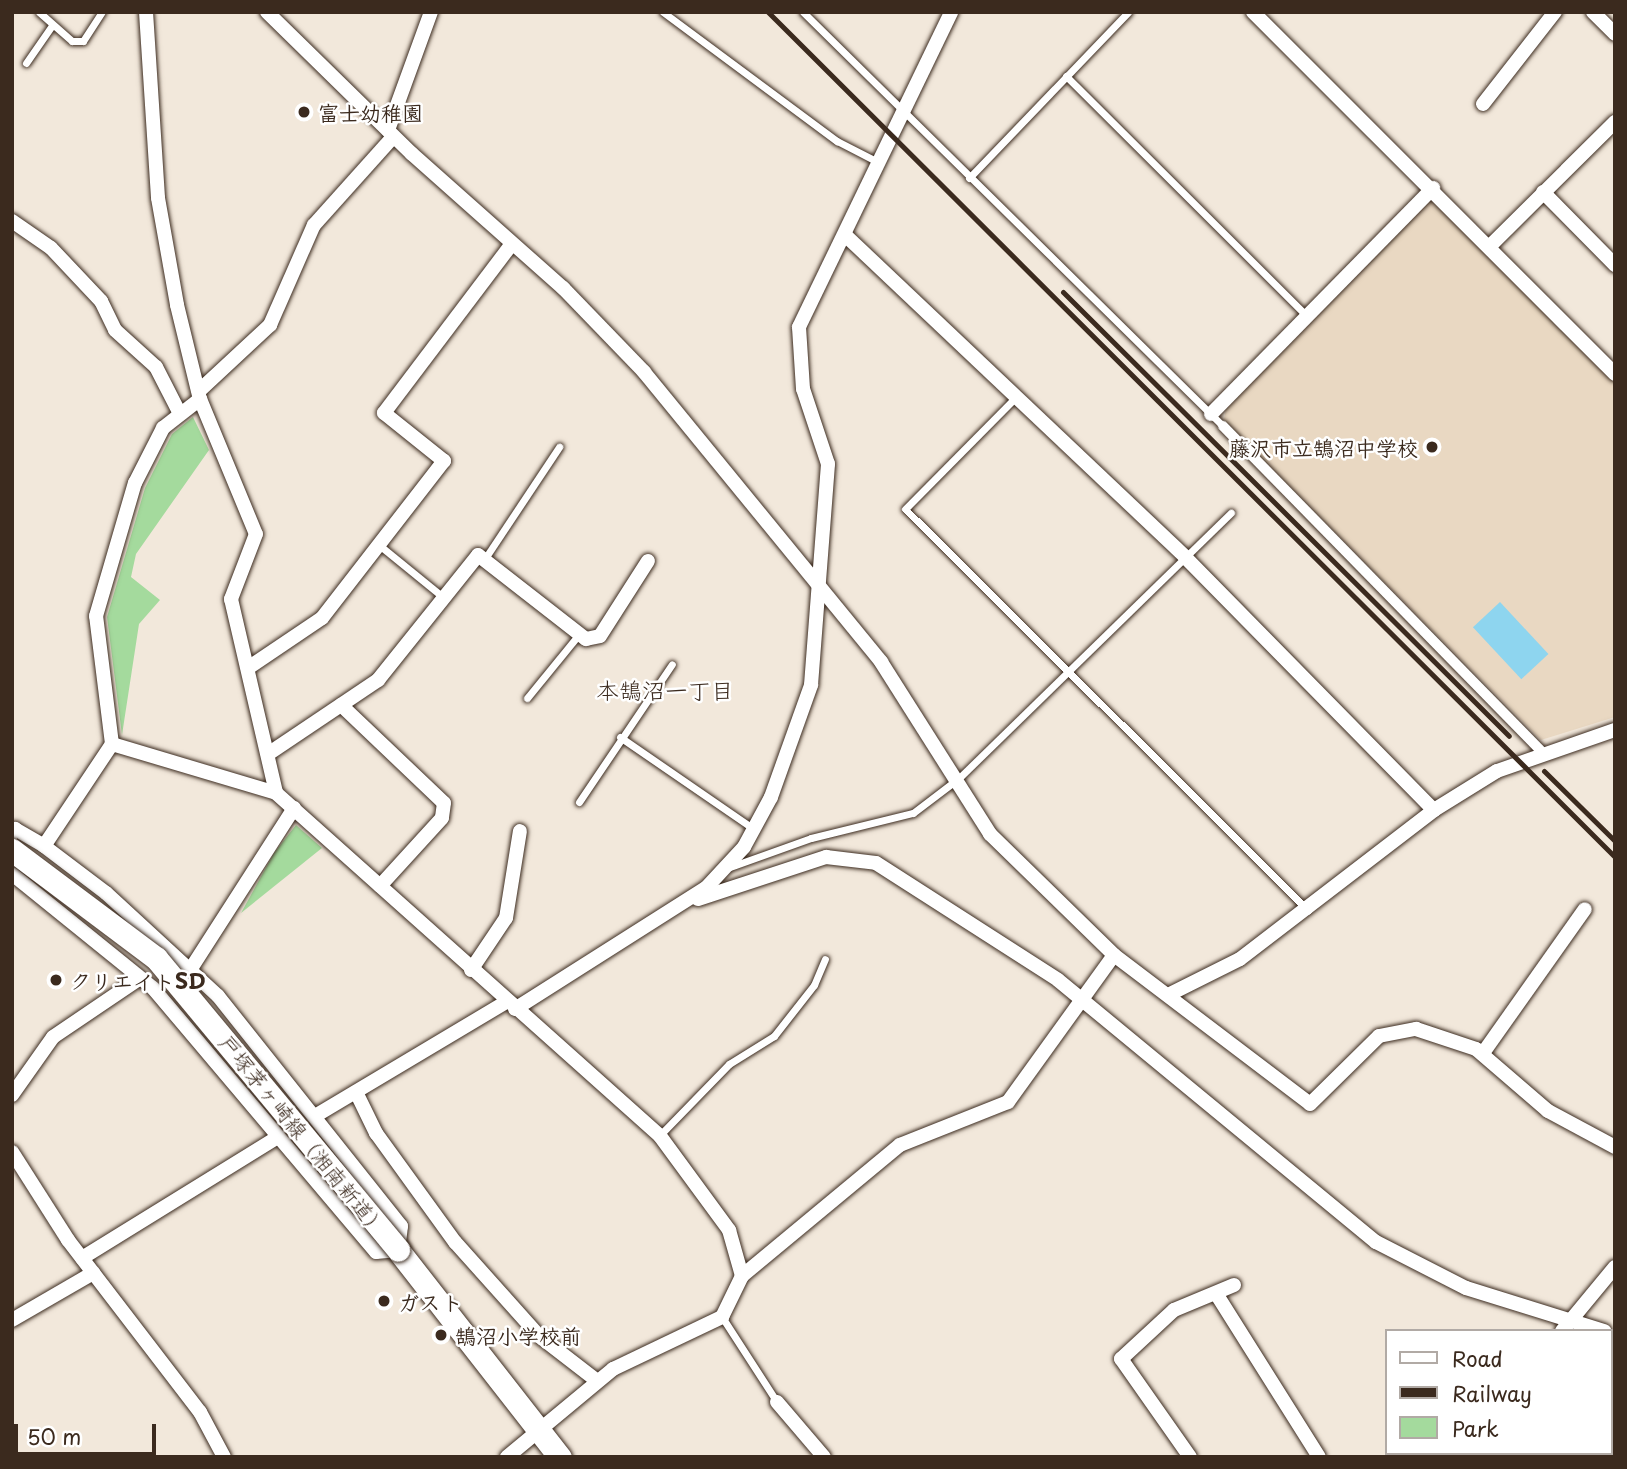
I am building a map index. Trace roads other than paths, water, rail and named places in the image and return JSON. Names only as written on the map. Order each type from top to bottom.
[{"type":"main road","name":"戸塚茅ヶ崎線（湘南新道）","points":[[12,850],[156,958],[398,1250],[560,1457]]},
{"type":"street","points":[[146,12],[158,198],[200,395],[256,534],[231,599],[276,793]]},
{"type":"street","points":[[267,12],[391,134],[512,244],[644,372],[817,581],[959,778],[1014,864],[1114,955],[1310,1104],[1391,1030],[1416,1030],[1483,1053],[1548,1111],[1615,1147]]},
{"type":"street","points":[[44,846],[112,744],[96,616],[135,483],[179,412],[200,395],[270,325],[314,225],[391,134],[431,12]]},
{"type":"street","points":[[315,1116],[687,902],[726,869],[755,829],[811,685],[828,464],[803,389],[796,340],[803,310],[845,235],[876,161],[951,12]]},
{"type":"street","points":[[1253,12],[1491,245],[1615,374]]},
{"type":"street","points":[[1483,104],[1555,12]]},
{"type":"street","points":[[1593,12],[1615,34]]},
{"type":"street","points":[[1491,245],[1615,122]]},
{"type":"street","points":[[1211,414],[1433,188]]},
{"type":"street","points":[[1543,192],[1615,265]]},
{"type":"street","points":[[12,221],[51,248],[102,301],[115,330],[156,367],[179,412]]},
{"type":"street","points":[[845,235],[1013,400],[1185,558],[1434,810]]},
{"type":"street","points":[[248,668],[322,618],[444,461],[384,413],[512,244]]},
{"type":"street","points":[[1223,426],[1541,751]]},
{"type":"street","points":[[268,754],[378,680],[478,555],[586,639],[600,636],[648,561]]},
{"type":"street","points":[[341,705],[444,803],[442,818],[380,886]]},
{"type":"street","points":[[1168,995],[1240,959],[1308,910],[1434,810],[1541,751],[1615,730]]},
{"type":"street","points":[[112,744],[276,793],[294,808],[510,1005],[660,1136],[729,1230],[742,1276]]},
{"type":"street","points":[[192,967],[294,808]]},
{"type":"street","points":[[12,834],[15,829],[44,846],[192,967],[315,1116],[401,1226],[398,1250],[376,1252],[278,1137],[204,1044],[140,978],[12,874]]},
{"type":"street","points":[[471,970],[506,918],[520,831]]},
{"type":"street","points":[[687,902],[827,857],[862,859],[1012,948],[1376,1242],[1466,1288],[1566,1326],[1589,1329]]},
{"type":"street","points":[[1483,1053],[1586,909]]},
{"type":"street","points":[[507,1457],[537,1428],[596,1380],[647,1349],[722,1317],[742,1276],[900,1145],[1008,1102],[1114,955]]},
{"type":"street","points":[[12,1096],[53,1037],[140,978]]},
{"type":"street","points":[[356,1092],[376,1133],[455,1242],[539,1336],[596,1380]]},
{"type":"street","points":[[82,1258],[278,1137]]},
{"type":"street","points":[[12,1152],[82,1258],[200,1412],[224,1457]]},
{"type":"street","points":[[1566,1326],[1615,1267]]},
{"type":"street","points":[[12,1320],[93,1273]]},
{"type":"street","points":[[1190,1457],[1121,1359],[1174,1310],[1217,1295],[1234,1285]]},
{"type":"street","points":[[1217,1295],[1319,1457]]},
{"type":"street","points":[[777,1402],[824,1457]]},
{"type":"lane","points":[[39,12],[51,27],[83,41],[102,12]]},
{"type":"lane","points":[[663,12],[837,141],[876,161]]},
{"type":"lane","points":[[803,12],[1223,426]]},
{"type":"lane","points":[[969,178],[1128,12]]},
{"type":"lane","points":[[26,63],[51,27]]},
{"type":"lane","points":[[1066,76],[1308,317]]},
{"type":"lane","points":[[1013,400],[905,509],[1308,910]]},
{"type":"lane","points":[[484,560],[559,447]]},
{"type":"lane","points":[[726,869],[836,831],[896,821],[959,778],[1231,513]]},
{"type":"lane","points":[[379,545],[443,597]]},
{"type":"lane","points":[[527,698],[580,633]]},
{"type":"lane","points":[[579,802],[672,664]]},
{"type":"lane","points":[[621,737],[755,829]]},
{"type":"lane","points":[[660,1136],[729,1064],[774,1036],[814,985],[825,959]]},
{"type":"lane","points":[[722,1317],[777,1402]]},
{"type":"water","points":[[1500,602],[1548,654],[1521,679],[1473,627]]},
{"type":"railway","points":[[768,12],[1615,857]]},
{"type":"railway","points":[[1063,292],[1509,736]]},
{"type":"railway","points":[[1544,771],[1615,841]]},
{"type":"place","name":"富士幼稚園","points":[[304,112]]},
{"type":"place","name":"藤沢市立鵠沼中学校","points":[[1432,447]]},
{"type":"place","name":"クリエイトSD","points":[[56,980]]},
{"type":"place","name":"ガスト","points":[[384,1301]]},
{"type":"place","name":"鵠沼小学校前","points":[[441,1335]]},
{"type":"district","name":"本鵠沼一丁目","points":[[665,690]]}]
